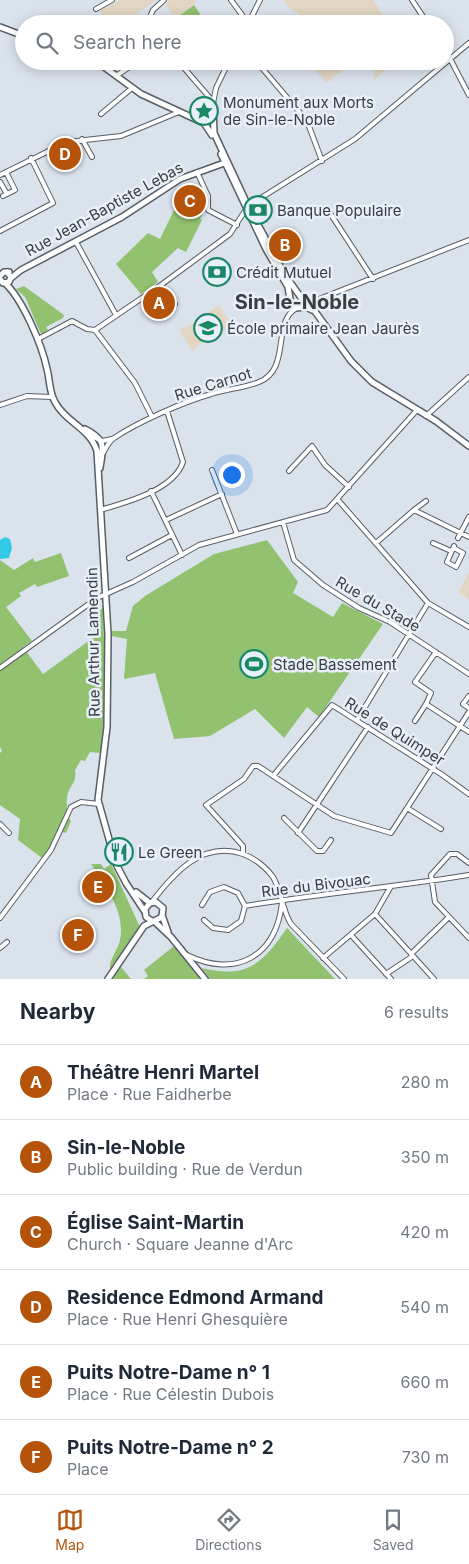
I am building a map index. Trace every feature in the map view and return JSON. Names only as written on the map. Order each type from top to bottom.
[{"type":"street","points":[[96,9],[112,0]]},
{"type":"street","points":[[151,15],[153,10],[164,0]]},
{"type":"street","points":[[231,0],[242,15]]},
{"type":"street","points":[[252,15],[260,0]]},
{"type":"street","points":[[412,0],[422,15]]},
{"type":"street","points":[[0,26],[15,32]]},
{"type":"street","points":[[454,55],[469,43]]},
{"type":"street","points":[[454,66],[469,95]]},
{"type":"street","points":[[108,70],[132,88],[200,121],[210,130],[247,208],[288,287],[292,307],[309,307],[316,313]]},
{"type":"street","points":[[116,76],[125,70]]},
{"type":"street","points":[[186,70],[205,92],[213,105]]},
{"type":"street","points":[[225,70],[216,88],[213,105],[213,129],[226,162]]},
{"type":"street","points":[[264,70],[307,121],[322,161]]},
{"type":"street","points":[[38,339],[72,321],[88,329],[95,330],[228,236],[238,225],[247,208],[355,139],[436,70]]},
{"type":"street","points":[[100,114],[132,88]]},
{"type":"street","points":[[205,92],[212,92],[216,88]]},
{"type":"street","points":[[0,176],[60,144],[82,139],[121,136],[179,111]]},
{"type":"street","points":[[200,121],[206,121],[213,115]]},
{"type":"street","points":[[82,139],[92,156]]},
{"type":"street","points":[[0,231],[52,205],[54,200],[31,158]]},
{"type":"street","name":"Rue Jean-Baptiste Lebas","points":[[2,279],[122,217],[174,183],[197,172],[226,162]]},
{"type":"street","points":[[0,182],[5,195],[15,190],[6,172]]},
{"type":"street","points":[[197,172],[208,196],[208,210],[238,225]]},
{"type":"street","points":[[247,208],[285,276],[302,298],[309,303],[368,380],[417,410],[469,446]]},
{"type":"street","points":[[328,210],[373,279]]},
{"type":"street","points":[[309,303],[469,240]]},
{"type":"street","points":[[76,242],[116,315]]},
{"type":"street","points":[[0,267],[2,279],[16,297],[38,339],[47,368],[52,396],[62,412],[89,435],[102,441],[113,438]]},
{"type":"street","name":"Rue Jean-Baptiste Lebas","points":[[2,279],[11,279],[21,270]]},
{"type":"street","points":[[2,279],[11,279],[16,297]]},
{"type":"street","points":[[161,285],[175,304]]},
{"type":"street","points":[[290,301],[294,296],[302,298]]},
{"type":"street","points":[[299,308],[302,298]]},
{"type":"street","name":"Rue Carnot","points":[[103,454],[113,438],[152,417],[209,394],[257,383],[267,377],[277,362],[286,320],[299,308]]},
{"type":"street","points":[[95,330],[135,384],[152,417]]},
{"type":"street","points":[[426,416],[469,377]]},
{"type":"street","points":[[0,405],[27,396],[52,396]]},
{"type":"street","points":[[0,668],[97,598],[133,582],[182,554],[203,544],[324,512],[338,500],[417,410]]},
{"type":"street","points":[[100,510],[127,503],[172,480],[182,464],[167,411]]},
{"type":"street","points":[[80,427],[96,435],[102,441],[103,454],[99,479]]},
{"type":"street","points":[[89,435],[96,451],[99,479]]},
{"type":"street","points":[[289,471],[312,446],[325,465],[349,487]]},
{"type":"street","points":[[212,470],[238,534]]},
{"type":"street","name":"Rue Arthur Lamendin","points":[[99,479],[108,634],[107,721],[99,804]]},
{"type":"street","points":[[151,491],[182,554]]},
{"type":"street","points":[[166,520],[222,494]]},
{"type":"street","points":[[338,500],[428,603],[469,627]]},
{"type":"street","points":[[376,543],[426,501]]},
{"type":"street","points":[[414,510],[469,538]]},
{"type":"street","points":[[458,538],[469,518]]},
{"type":"street","name":"Rue du Stade","points":[[283,522],[294,560],[322,586],[409,634],[469,674]]},
{"type":"street","points":[[129,558],[172,535]]},
{"type":"street","points":[[433,543],[453,548],[463,553],[457,566],[447,562],[453,548]]},
{"type":"street","points":[[357,720],[428,603]]},
{"type":"street","points":[[415,721],[431,693],[415,682],[436,652]]},
{"type":"street","points":[[469,696],[463,704],[469,708]]},
{"type":"street","points":[[426,704],[469,732]]},
{"type":"street","name":"Rue de Quimper","points":[[273,776],[332,705],[469,794]]},
{"type":"street","points":[[243,854],[243,846],[206,805],[244,779],[255,766],[336,817],[391,833],[469,712]]},
{"type":"street","points":[[298,832],[368,727]]},
{"type":"street","points":[[0,918],[51,850],[71,807],[81,802],[99,804],[114,858],[122,877],[145,913],[171,937],[205,979]]},
{"type":"street","points":[[408,808],[441,829]]},
{"type":"street","points":[[284,818],[319,852],[323,851],[331,840]]},
{"type":"street","points":[[0,824],[9,833]]},
{"type":"street","points":[[135,939],[150,903],[187,863],[200,856],[221,851],[243,854],[269,872],[291,924],[344,979]]},
{"type":"street","points":[[469,863],[455,854],[449,854],[432,872],[431,881],[435,902],[469,938]]},
{"type":"street","name":"Rue du Bivouac","points":[[245,906],[390,888],[469,874]]},
{"type":"street","points":[[122,877],[141,897],[150,903],[160,904]]},
{"type":"street","points":[[202,905],[210,892],[224,887],[238,893],[245,906],[241,922],[232,929],[216,930],[204,920]]},
{"type":"street","name":"Rue du Bivouac","points":[[323,958],[375,914],[390,888]]},
{"type":"street","points":[[160,890],[162,915],[171,937]]},
{"type":"street","points":[[184,953],[200,962],[218,966],[238,964],[255,957],[266,947],[277,930],[282,900]]},
{"type":"street","points":[[375,914],[434,979]]},
{"type":"street","points":[[108,979],[145,924],[162,915]]},
{"type":"street","points":[[386,974],[412,955],[449,917]]},
{"type":"street","points":[[351,935],[391,979]]},
{"type":"street","points":[[0,948],[7,942]]},
{"type":"shaded area","points":[[120,0],[156,0],[135,15],[102,15],[100,10]]},
{"type":"shaded area","points":[[169,0],[194,0],[196,3],[179,15],[173,15],[166,6]]},
{"type":"shaded area","points":[[284,0],[373,0],[383,15],[299,15],[292,11]]},
{"type":"shaded area","points":[[316,70],[343,70],[326,83]]},
{"type":"shaded area","points":[[374,70],[386,70],[374,80]]},
{"type":"shaded area","name":"École primaire Jean Jaurès","points":[[219,305],[232,326],[202,342],[193,351],[179,330],[184,327],[186,328]]},
{"type":"shaded area","points":[[469,572],[469,600],[459,592]]},
{"type":"green space","points":[[194,5],[201,15],[180,15]]},
{"type":"green space","points":[[177,204],[202,215],[200,219],[202,220],[186,252],[178,248],[152,272],[158,282],[141,294],[116,264],[148,233],[160,239]]},
{"type":"green space","points":[[24,286],[64,315],[63,318],[46,327],[48,330],[41,334],[25,297],[16,289]]},
{"type":"green space","points":[[267,540],[298,582],[293,593],[333,617],[342,603],[383,624],[319,717],[307,707],[284,738],[255,709],[210,736],[174,739],[155,673],[124,679],[127,639],[112,636],[112,631],[126,631],[133,606],[145,596],[214,554]]},
{"type":"green space","points":[[61,553],[69,576],[37,587],[35,584],[19,593],[21,596],[6,607],[32,641],[23,647],[43,674],[97,635],[88,620],[103,608],[105,675],[103,741],[100,753],[90,752],[85,761],[81,760],[75,770],[75,779],[67,799],[66,813],[71,821],[66,833],[62,832],[56,846],[46,861],[18,840],[20,819],[0,805],[0,753],[2,751],[0,747],[0,560],[14,570],[33,558],[35,562]]},
{"type":"green space","points":[[91,864],[101,864],[104,869],[111,864],[140,927],[110,969],[120,940],[120,919],[108,890]]},
{"type":"green space","points":[[287,928],[335,979],[210,979],[202,968],[231,971],[242,970],[252,966],[270,951]]},
{"type":"green space","points":[[174,946],[202,979],[144,979],[148,976],[144,970]]},
{"type":"green space","points":[[121,967],[131,979],[112,979]]},
{"type":"water","points":[[5,537],[10,539],[12,548],[9,558],[0,559],[0,540]]},
{"type":"place","name":"Monument aux Morts de Sin-le-Noble","points":[[204,111]]},
{"type":"place","name":"Residence Edmond Armand","points":[[65,154]]},
{"type":"place","name":"Église Saint-Martin","points":[[190,201]]},
{"type":"place","name":"Banque Populaire","points":[[258,210]]},
{"type":"place","name":"Sin-le-Noble","points":[[285,245]]},
{"type":"place","name":"Crédit Mutuel","points":[[217,272]]},
{"type":"place","name":"Théâtre Henri Martel","points":[[159,303]]},
{"type":"place","name":"École primaire Jean Jaurès","points":[[208,328]]},
{"type":"place","name":"Stade Bassement","points":[[254,664]]},
{"type":"place","name":"Le Green","points":[[119,852]]},
{"type":"place","name":"Puits Notre-Dame n° 1","points":[[98,887]]},
{"type":"place","name":"Puits Notre-Dame n° 2","points":[[78,935]]},
{"type":"district","name":"Sin-le-Noble","points":[[297,302]]}]
